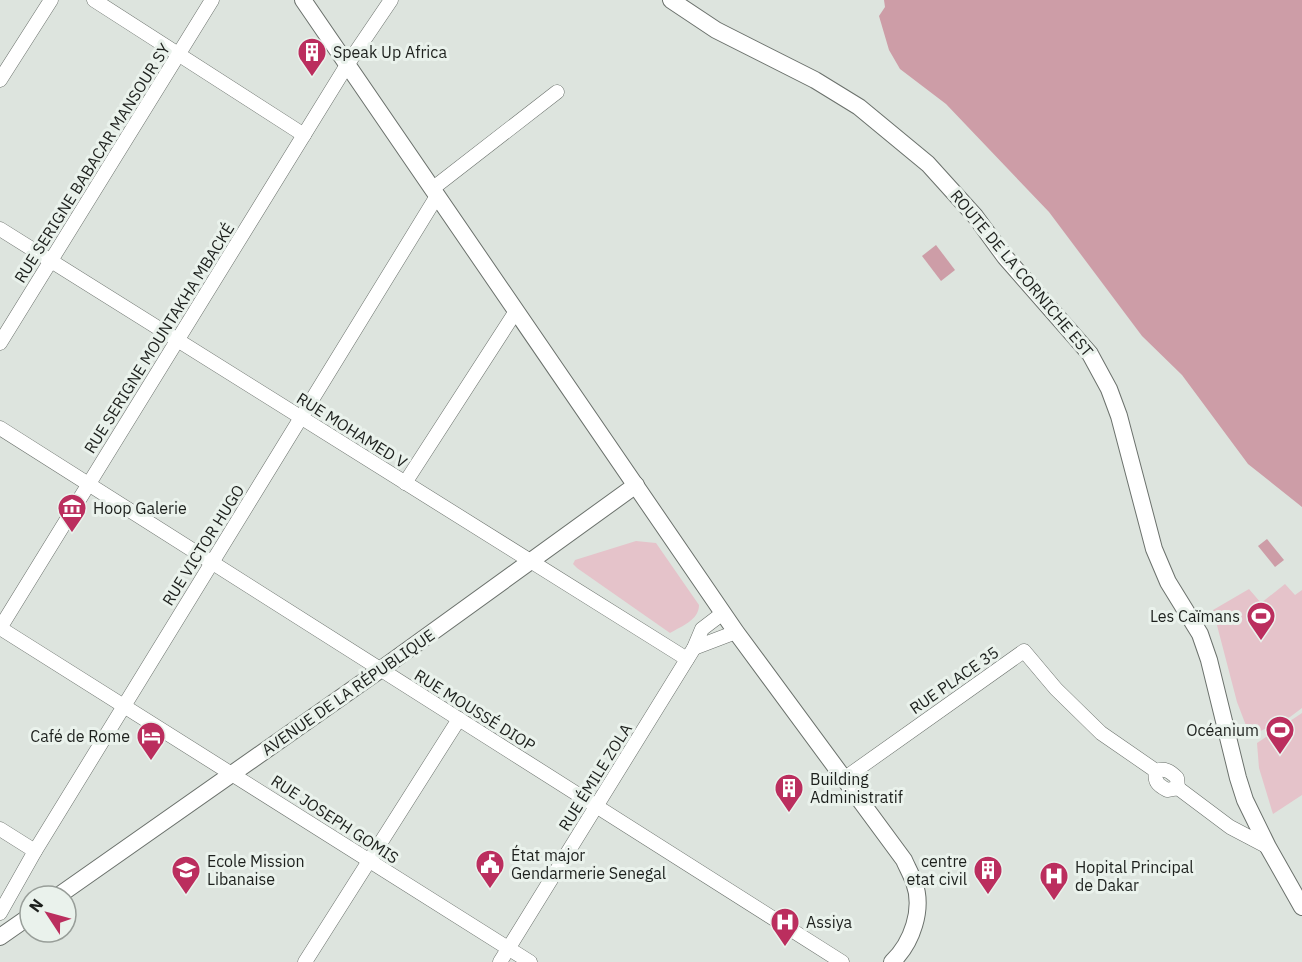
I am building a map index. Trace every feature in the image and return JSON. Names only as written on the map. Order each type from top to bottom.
[{"type":"street","points":[[0,81],[51,0]]},
{"type":"street","points":[[94,0],[303,135]]},
{"type":"street","name":"RUE SERIGNE BABACAR MANSOUR SY","points":[[0,343],[212,0]]},
{"type":"street","points":[[303,0],[736,632],[904,860],[915,883],[916,917],[910,939],[892,962]]},
{"type":"street","name":"RUE SERIGNE MOUNTAKHA MBACKÉ","points":[[0,628],[346,65],[391,0]]},
{"type":"street","name":"ROUTE DE LA CORNICHE EST","points":[[671,0],[716,30],[815,80],[859,107],[927,164],[975,216],[1005,257],[1090,354],[1109,389],[1119,416],[1154,549],[1168,582],[1200,634],[1209,660],[1245,800],[1268,847],[1302,906]]},
{"type":"street","points":[[434,193],[557,92]]},
{"type":"street","name":"RUE VICTOR HUGO","points":[[0,913],[35,851],[301,418],[434,193]]},
{"type":"street","name":"RUE MOHAMED V","points":[[0,229],[529,561],[690,654]]},
{"type":"street","points":[[405,483],[516,311]]},
{"type":"street","name":"RUE MOUSSÉ DIOP","points":[[0,428],[842,962]]},
{"type":"street","name":"AVENUE DE LA RÉPUBLIQUE","points":[[75,884],[636,485]]},
{"type":"street","name":"RUE ÉMILE ZOLA","points":[[500,962],[690,654],[702,629],[723,613]]},
{"type":"street","name":"RUE JOSEPH GOMIS","points":[[0,628],[530,962]]},
{"type":"street","points":[[690,654],[736,632]]},
{"type":"street","name":"RUE PLACE 35","points":[[845,778],[1023,651],[1062,695],[1101,733],[1156,771],[1163,769],[1171,772],[1177,778],[1178,788],[1230,827],[1268,847]]},
{"type":"street","points":[[305,962],[459,719]]},
{"type":"street","points":[[0,829],[35,851]]},
{"type":"street","points":[[0,937],[18,924]]},
{"type":"shaded area","points":[[884,0],[1302,0],[1302,507],[1248,464],[1182,375],[1142,336],[1049,212],[946,104],[900,69],[889,50],[879,16],[885,7]]},
{"type":"shaded area","points":[[936,245],[955,270],[941,281],[922,256]]},
{"type":"shaded area","points":[[1267,539],[1284,560],[1275,567],[1258,546]]},
{"type":"shaded area","points":[[636,541],[656,543],[699,605],[693,619],[670,633],[573,564],[575,560]]},
{"type":"shaded area","name":"Les Caïmans","points":[[1285,584],[1295,595],[1302,590],[1302,708],[1290,717],[1250,736],[1237,702],[1213,610],[1249,589],[1261,603]]},
{"type":"shaded area","name":"Océanium","points":[[1302,713],[1302,795],[1273,814],[1259,768],[1257,743]]},
{"type":"place","name":"Speak Up Africa","points":[[312,78]]},
{"type":"place","name":"Hoop Galerie","points":[[72,534]]},
{"type":"place","name":"Les Caïmans","points":[[1261,642]]},
{"type":"place","name":"Océanium","points":[[1280,756]]},
{"type":"place","name":"Café de Rome","points":[[151,762]]},
{"type":"place","name":"Building Administratif","points":[[789,814]]},
{"type":"place","name":"État major Gendarmerie Senegal","points":[[490,890]]},
{"type":"place","name":"Ecole Mission Libanaise","points":[[186,896]]},
{"type":"place","name":"centre etat civil","points":[[988,896]]},
{"type":"place","name":"Hopital Principal de Dakar","points":[[1054,902]]},
{"type":"place","name":"Assiya","points":[[785,948]]}]
